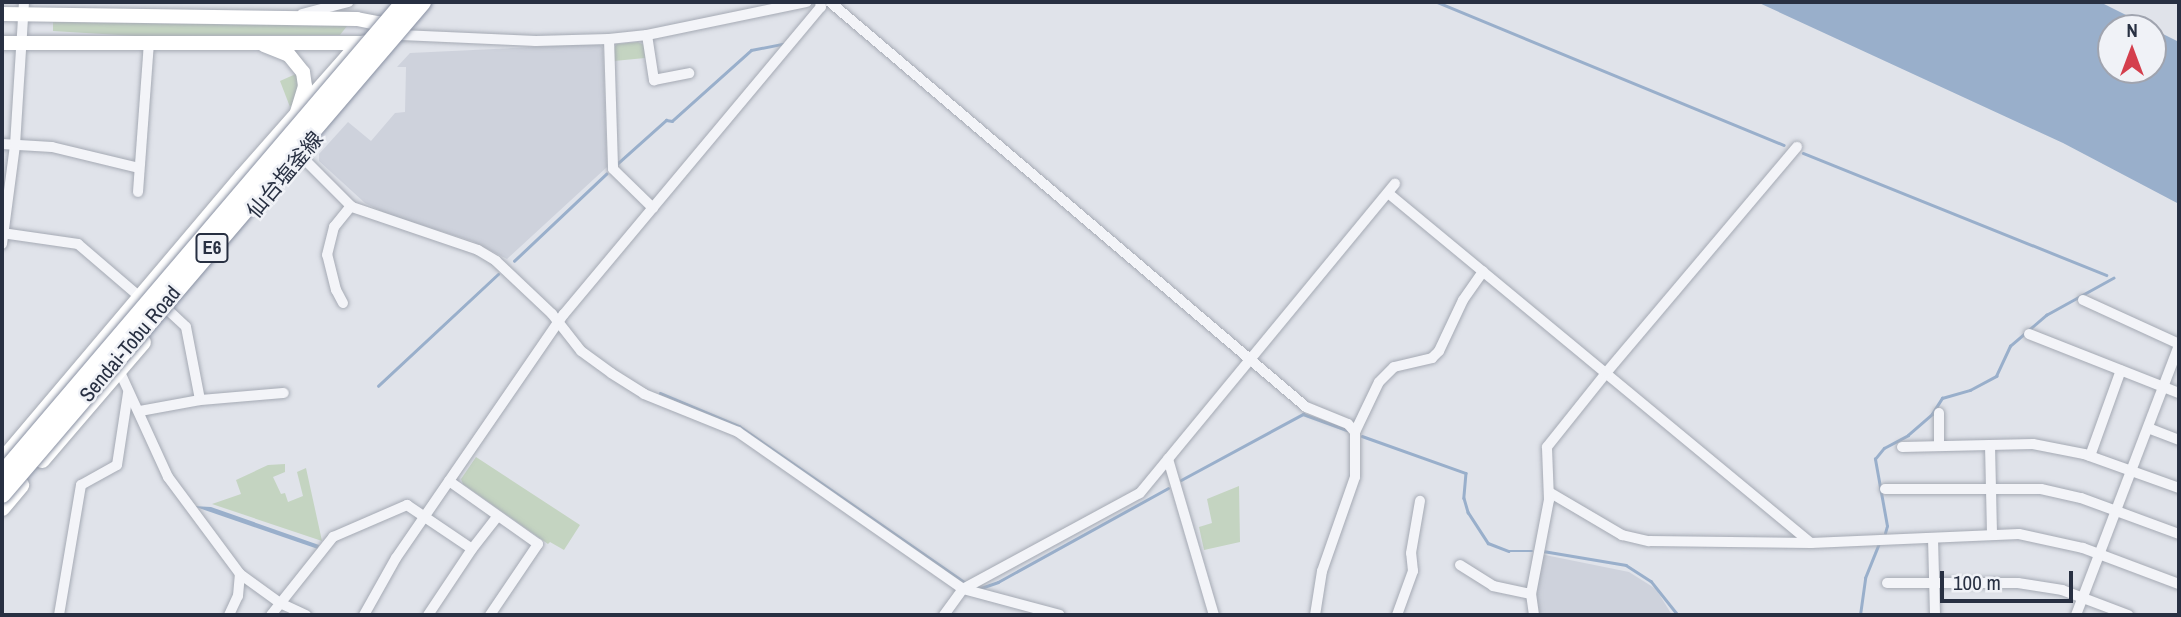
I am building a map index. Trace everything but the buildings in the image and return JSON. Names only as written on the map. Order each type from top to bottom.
[{"type":"highway","name":"Sendai-Tobu Road","points":[[2,475],[405,2]]},
{"type":"highway","name":"Sendai-Tobu Road","points":[[2,494],[422,2]]},
{"type":"main road","name":"仙台塩釜線","points":[[2,461],[296,114],[396,2]]},
{"type":"main road","name":"仙台塩釜線","points":[[2,508],[430,2]]},
{"type":"street","points":[[291,17],[348,2]]},
{"type":"street","points":[[2,43],[361,43],[401,35],[536,41],[609,39],[648,35],[779,5],[807,2]]},
{"type":"street","points":[[364,615],[396,558],[559,323],[821,7],[820,2]]},
{"type":"street","points":[[830,2],[1306,407],[1348,424],[1355,432]]},
{"type":"street","points":[[24,8],[15,145],[3,237],[78,244],[141,298]]},
{"type":"street","points":[[2,14],[24,8],[357,19],[378,23],[401,35]]},
{"type":"street","points":[[648,35],[654,80],[689,73]]},
{"type":"street","points":[[609,39],[614,169],[653,208]]},
{"type":"street","points":[[138,192],[149,41]]},
{"type":"street","points":[[257,42],[289,55],[303,72],[305,86],[296,114]]},
{"type":"street","points":[[2,144],[52,147],[139,168]]},
{"type":"street","points":[[1534,615],[1531,594],[1549,492],[1547,447],[1605,373],[1797,147]]},
{"type":"street","points":[[301,156],[351,206],[478,250],[496,261],[559,323],[581,351],[611,373],[644,394],[738,432],[963,589],[1060,615]]},
{"type":"street","points":[[944,615],[963,589],[1128,502],[1140,493],[1392,188],[1483,271],[1811,542]]},
{"type":"street","points":[[342,303],[327,255],[334,227],[351,206]]},
{"type":"street","points":[[1315,615],[1322,571],[1355,477],[1355,432],[1379,382],[1394,367],[1432,358],[1463,300],[1483,271]]},
{"type":"street","points":[[2076,615],[2179,344],[2083,300]]},
{"type":"street","points":[[169,311],[186,327],[200,400]]},
{"type":"street","points":[[2029,334],[2179,393]]},
{"type":"street","points":[[120,370],[128,393],[140,411],[168,477],[240,574],[281,603],[306,615]]},
{"type":"street","points":[[2090,456],[2121,370]]},
{"type":"street","points":[[61,615],[81,485],[117,466],[128,393]]},
{"type":"street","points":[[140,411],[200,400],[284,393]]},
{"type":"street","points":[[1938,446],[1939,413]]},
{"type":"street","points":[[2148,429],[2179,440]]},
{"type":"street","points":[[1902,447],[2033,444],[2090,456],[2179,488]]},
{"type":"street","points":[[1990,445],[1992,535]]},
{"type":"street","points":[[1168,459],[1214,615]]},
{"type":"street","points":[[449,481],[538,544],[490,615]]},
{"type":"street","points":[[1885,489],[2041,489],[2081,498],[2179,534]]},
{"type":"street","points":[[1549,492],[1622,535],[1648,541],[1811,542],[2030,536],[2100,554],[2179,584]]},
{"type":"street","points":[[1397,615],[1413,571],[1411,553],[1420,501]]},
{"type":"street","points":[[271,615],[333,537],[407,505],[472,549]]},
{"type":"street","points":[[428,615],[497,517]]},
{"type":"street","points":[[1933,538],[1935,615]]},
{"type":"street","points":[[1460,565],[1493,586],[1531,594]]},
{"type":"street","points":[[229,615],[238,596],[240,574]]},
{"type":"street","points":[[1887,583],[2018,583],[2062,590],[2128,615]]},
{"type":"shaded area","points":[[599,44],[603,48],[607,167],[507,259],[472,241],[387,214],[365,203],[319,161],[319,154],[348,122],[371,141],[395,113],[405,112],[406,67],[397,67],[410,53]]},
{"type":"shaded area","points":[[1540,554],[1629,572],[1656,589],[1672,615],[1538,615],[1536,596]]},
{"type":"green space","points":[[53,22],[347,26],[340,35],[135,36],[53,31]]},
{"type":"green space","points":[[638,42],[644,45],[645,58],[614,61],[613,49],[617,44]]},
{"type":"green space","points":[[298,73],[300,78],[295,101],[290,107],[280,81]]},
{"type":"green space","points":[[476,457],[580,525],[564,550],[550,542],[548,544],[463,484],[461,479]]},
{"type":"green space","points":[[285,464],[285,472],[273,477],[288,502],[303,496],[297,472],[306,468],[322,541],[212,504],[241,494],[236,480],[268,465]]},
{"type":"green space","points":[[1239,486],[1240,542],[1204,550],[1199,527],[1212,523],[1207,499]]},
{"type":"water","points":[[1757,2],[2100,2],[2124,14],[2097,14],[2097,84],[2167,84],[2167,36],[2179,42],[2179,204],[2063,143]]},
{"type":"water","points":[[193,506],[211,507],[319,545],[318,549]]},
{"type":"waterway","points":[[1437,2],[1784,145]]},
{"type":"waterway","points":[[617,164],[666,120],[672,121],[751,50],[783,44]]},
{"type":"waterway","points":[[1803,153],[2106,275]]},
{"type":"waterway","points":[[514,261],[606,174]]},
{"type":"waterway","points":[[378,386],[498,274]]},
{"type":"waterway","points":[[1885,533],[1887,526],[1875,459],[1884,448],[1908,435],[1932,414],[1942,398],[1970,390],[1996,376],[2010,346],[2046,315],[2113,278]]},
{"type":"waterway","points":[[660,393],[739,426],[967,584]]},
{"type":"waterway","points":[[1181,480],[1303,414],[1347,430]]},
{"type":"waterway","points":[[1362,436],[1466,473],[1464,498],[1468,512],[1488,543],[1509,551],[1532,551]]},
{"type":"waterway","points":[[978,589],[998,582],[1168,488]]},
{"type":"waterway","points":[[1860,615],[1865,578],[1878,546]]},
{"type":"waterway","points":[[1543,551],[1626,565],[1651,581],[1678,615]]}]
